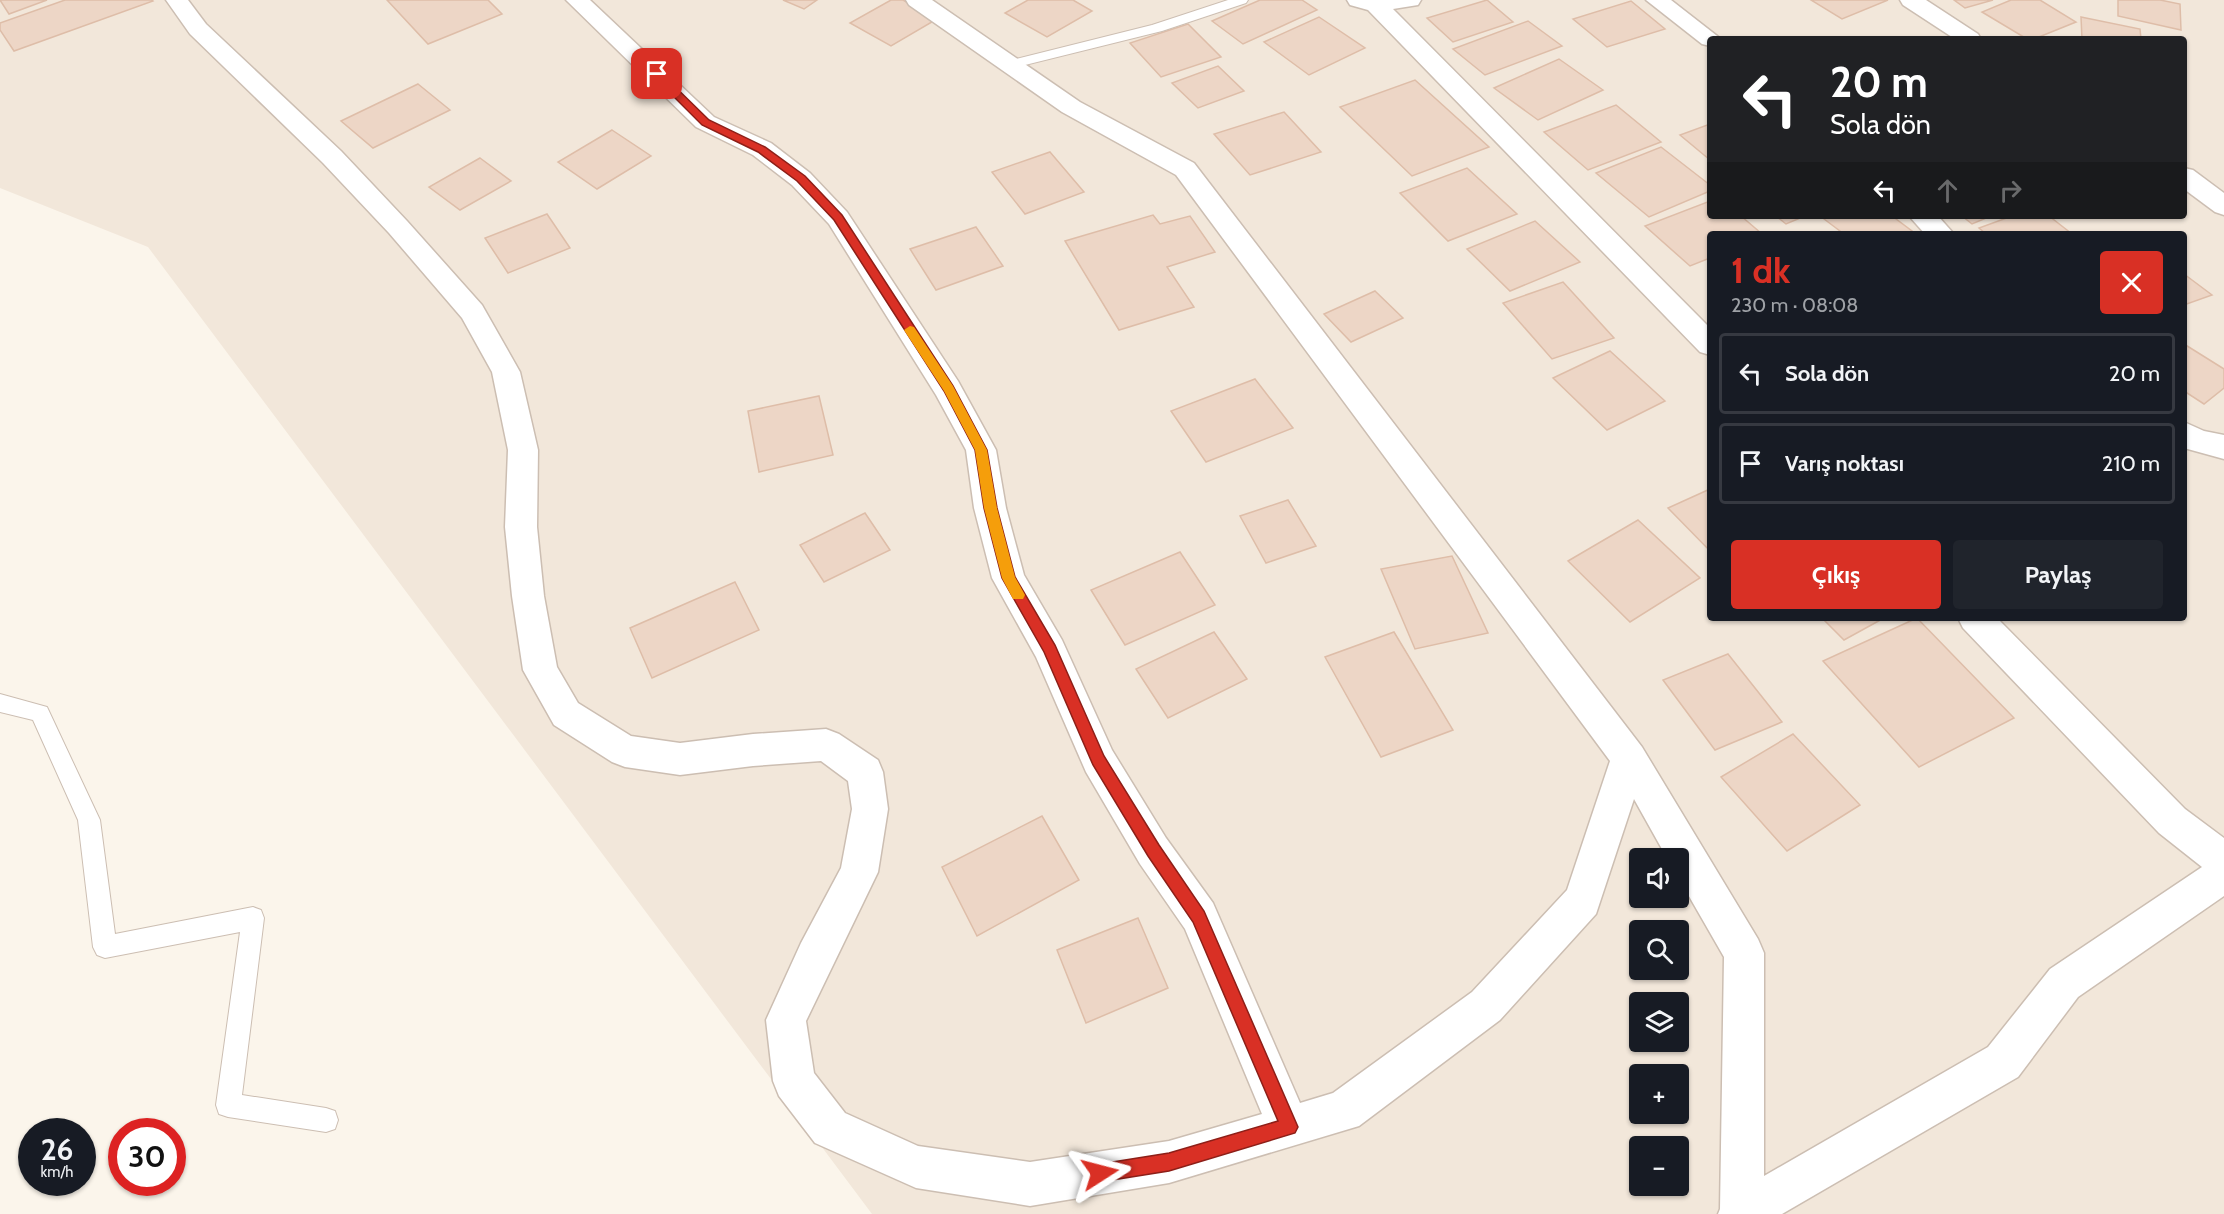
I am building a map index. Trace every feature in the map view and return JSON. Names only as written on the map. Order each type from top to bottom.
[{"type":"street","points":[[177,0],[198,29],[332,157],[398,226],[472,312],[506,372],[523,450],[521,527],[528,596],[540,670],[566,714],[625,751],[680,759],[753,750],[826,745],[865,772],[870,809],[859,872],[815,957],[786,1020],[794,1081],[830,1128],[916,1167],[1030,1184],[1169,1162],[1344,1111],[1486,1006],[1582,902],[1629,758]]},
{"type":"street","points":[[577,0],[705,122],[762,149],[801,179],[838,218],[948,389],[981,450],[990,508],[1008,578],[1050,650],[1099,760],[1153,850],[1198,916],[1289,1127]]},
{"type":"street","points":[[917,0],[1071,107],[1185,169],[1629,758],[1744,953],[1741,1213]]},
{"type":"street","points":[[1367,3],[1410,0]]},
{"type":"street","points":[[1657,0],[1707,37]]},
{"type":"street","points":[[1911,0],[1965,36]]},
{"type":"street","points":[[1367,3],[1707,342]]},
{"type":"street","points":[[2187,178],[2224,206]]},
{"type":"street","points":[[1925,219],[1938,231]]},
{"type":"street","points":[[2187,435],[2196,441],[2224,447]]},
{"type":"street","points":[[1978,621],[2172,820],[2224,861]]},
{"type":"street","points":[[1741,1213],[2003,1062],[2064,983],[2224,874]]},
{"type":"lane","points":[[1010,65],[1157,28],[1241,0]]},
{"type":"lane","points":[[0,703],[40,713],[89,820],[105,947],[253,918],[228,1105],[326,1120]]},
{"type":"shaded area","points":[[0,0],[2224,0],[2224,1214],[872,1214],[148,247],[0,188]]},
{"type":"building","points":[[0,0],[47,0],[9,14]]},
{"type":"building","points":[[65,0],[153,1],[14,51],[0,30],[0,23]]},
{"type":"building","points":[[387,0],[488,0],[502,14],[428,44]]},
{"type":"building","points":[[783,0],[817,0],[804,9]]},
{"type":"building","points":[[891,0],[903,0],[937,19],[891,46],[850,23]]},
{"type":"building","points":[[1028,0],[1073,0],[1092,11],[1047,37],[1005,13]]},
{"type":"building","points":[[1260,0],[1302,0],[1317,10],[1243,44],[1212,21]]},
{"type":"building","points":[[1487,0],[1513,22],[1453,42],[1427,18]]},
{"type":"building","points":[[1811,0],[1888,0],[1842,19]]},
{"type":"building","points":[[1954,0],[1993,0],[1965,8]]},
{"type":"building","points":[[2011,0],[2040,0],[2076,22],[2041,36],[2022,36],[1982,12]]},
{"type":"building","points":[[2118,0],[2160,0],[2180,4],[2181,30],[2118,16]]},
{"type":"building","points":[[1631,1],[1665,29],[1607,47],[1573,19]]},
{"type":"building","points":[[1319,17],[1365,48],[1309,75],[1264,42]]},
{"type":"building","points":[[2081,17],[2140,29],[2141,36],[2082,36]]},
{"type":"building","points":[[1528,21],[1562,46],[1485,75],[1453,49]]},
{"type":"building","points":[[1188,24],[1221,57],[1161,77],[1130,43]]},
{"type":"building","points":[[1559,59],[1603,90],[1538,120],[1494,88]]},
{"type":"building","points":[[1218,66],[1244,91],[1198,108],[1172,83]]},
{"type":"building","points":[[1415,80],[1489,147],[1412,176],[1340,107]]},
{"type":"building","points":[[418,84],[450,110],[373,148],[341,121]]},
{"type":"building","points":[[1616,105],[1661,142],[1588,170],[1544,132]]},
{"type":"building","points":[[1284,112],[1321,152],[1250,175],[1214,134]]},
{"type":"building","points":[[1707,125],[1707,158],[1680,135]]},
{"type":"building","points":[[612,130],[651,156],[597,189],[558,162]]},
{"type":"building","points":[[1661,147],[1707,183],[1707,192],[1649,217],[1596,173]]},
{"type":"building","points":[[1050,152],[1084,192],[1025,214],[992,172]]},
{"type":"building","points":[[480,158],[511,181],[460,210],[429,187]]},
{"type":"building","points":[[1467,168],[1517,214],[1448,241],[1400,193]]},
{"type":"building","points":[[1707,202],[1707,219],[1744,219],[1758,231],[1707,231],[1707,259],[1690,266],[1645,226]]},
{"type":"building","points":[[547,214],[570,248],[508,273],[485,238]]},
{"type":"building","points":[[1153,215],[1160,224],[1190,216],[1215,252],[1167,267],[1194,307],[1119,330],[1065,241]]},
{"type":"building","points":[[1780,219],[1798,219],[1786,224]]},
{"type":"building","points":[[1824,219],[1896,219],[1912,231],[1840,231]]},
{"type":"building","points":[[1966,219],[1984,219],[1972,224]]},
{"type":"building","points":[[2004,219],[2053,219],[2068,231],[1982,231],[1979,228]]},
{"type":"building","points":[[1535,221],[1580,262],[1510,291],[1467,249]]},
{"type":"building","points":[[976,227],[1003,266],[936,290],[910,249]]},
{"type":"building","points":[[2187,276],[2212,295],[2187,304]]},
{"type":"building","points":[[1563,282],[1614,338],[1552,359],[1503,303]]},
{"type":"building","points":[[1375,291],[1403,318],[1351,342],[1324,314]]},
{"type":"building","points":[[2187,346],[2224,369],[2224,388],[2204,404],[2187,393]]},
{"type":"building","points":[[1610,351],[1665,401],[1607,430],[1553,378]]},
{"type":"building","points":[[1255,379],[1293,428],[1206,462],[1171,411]]},
{"type":"building","points":[[819,396],[833,455],[759,472],[748,411]]},
{"type":"building","points":[[1707,490],[1707,548],[1668,508]]},
{"type":"building","points":[[1288,500],[1316,546],[1266,563],[1240,516]]},
{"type":"building","points":[[865,513],[890,550],[824,582],[800,545]]},
{"type":"building","points":[[1638,520],[1700,578],[1630,622],[1568,561]]},
{"type":"building","points":[[1180,552],[1215,605],[1125,645],[1091,590]]},
{"type":"building","points":[[1452,556],[1488,633],[1415,649],[1381,569]]},
{"type":"building","points":[[735,582],[759,630],[652,678],[630,628]]},
{"type":"building","points":[[1825,621],[1879,621],[1844,640]]},
{"type":"building","points":[[1910,621],[1920,621],[2014,718],[1919,767],[1823,661]]},
{"type":"building","points":[[1214,632],[1247,679],[1168,718],[1136,669]]},
{"type":"building","points":[[1394,632],[1453,730],[1381,757],[1325,657]]},
{"type":"building","points":[[1728,654],[1782,722],[1715,750],[1663,680]]},
{"type":"building","points":[[1793,734],[1860,805],[1787,851],[1721,777]]},
{"type":"building","points":[[1042,816],[1079,880],[977,936],[942,867]]},
{"type":"building","points":[[1138,918],[1168,988],[1086,1023],[1057,950]]},
{"type":"slow traffic","points":[[910,330],[948,389],[981,450],[990,508],[1008,578],[1018,595]]},
{"type":"route","points":[[657,74],[705,122],[762,149],[801,179],[838,218],[948,389],[981,450],[990,508],[1008,578],[1050,650],[1099,760],[1153,850],[1198,916],[1238,1003],[1289,1127],[1169,1162],[1100,1173]]}]
